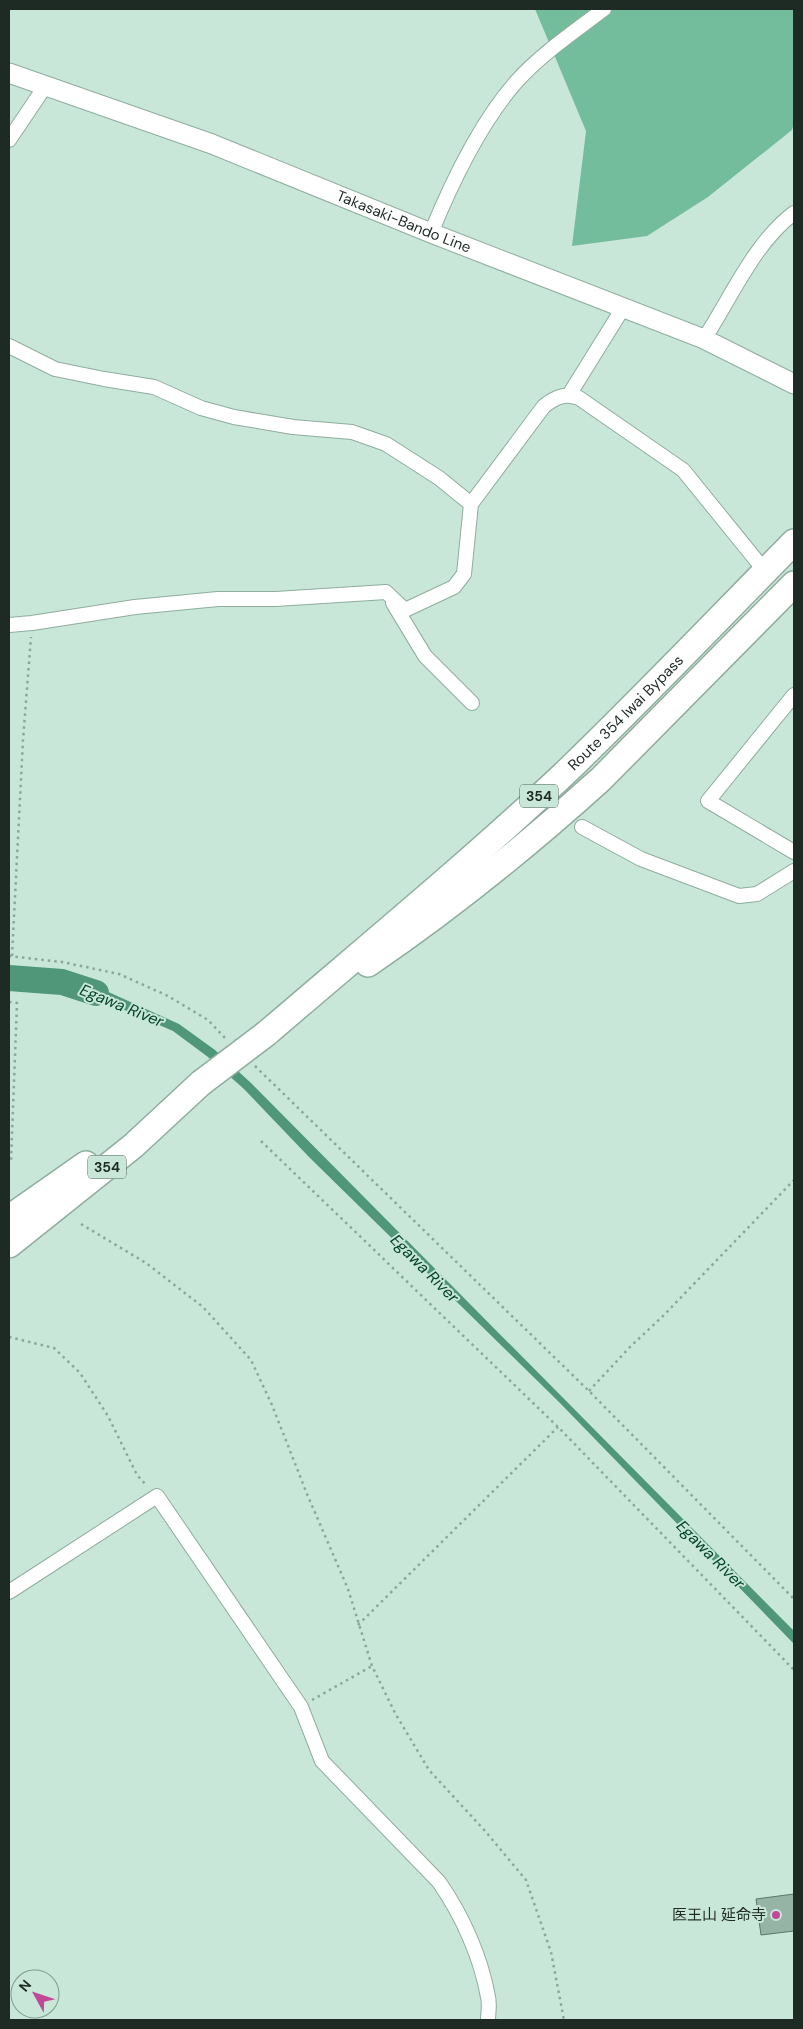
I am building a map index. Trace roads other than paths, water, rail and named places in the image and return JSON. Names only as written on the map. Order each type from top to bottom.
[{"type":"highway","name":"Route 354 Iwai Bypass","points":[[267,1033],[468,860],[562,775],[649,690],[794,542]]},
{"type":"highway","name":"Route 354 Iwai Bypass","points":[[9,1218],[201,1083],[267,1033],[400,942],[535,838],[601,780],[791,595]]},
{"type":"highway","name":"Route 354 Iwai Bypass","points":[[9,1245],[133,1146],[201,1083]]},
{"type":"main road","name":"Takasaki-Bando Line","points":[[9,74],[212,144],[431,233],[704,339],[794,384]]},
{"type":"street","points":[[431,233],[490,116],[516,82],[548,51],[604,9]]},
{"type":"street","points":[[9,140],[46,86]]},
{"type":"street","points":[[704,339],[757,253],[778,225],[794,213]]},
{"type":"street","points":[[569,395],[624,308]]},
{"type":"street","points":[[9,346],[55,369],[154,387],[201,408],[234,417],[293,427],[352,432],[386,444],[439,478],[471,504]]},
{"type":"street","points":[[9,625],[135,607],[218,598],[276,599],[386,592],[405,610],[454,587],[464,574],[471,504],[544,406],[555,397],[569,395],[578,398],[683,470],[765,571]]},
{"type":"street","points":[[386,592],[425,656],[472,703]]},
{"type":"street","points":[[794,694],[708,801],[794,852]]},
{"type":"street","points":[[582,826],[641,859],[739,896],[757,894],[794,871]]},
{"type":"street","points":[[9,1592],[156,1496],[301,1707],[322,1761],[351,1788],[439,1882],[455,1904],[476,1955],[489,1998],[488,2020]]},
{"type":"water","points":[[65,978],[104,990],[179,1024],[215,1050],[251,1083],[794,1631],[794,1644],[559,1402],[309,1157],[244,1089],[208,1057],[173,1031],[99,999],[61,986]]},
{"type":"waterway","name":"Egawa River","points":[[9,978],[62,982],[96,993]]},
{"type":"place","name":"医王山 延命寺","points":[[776,1915]]}]
